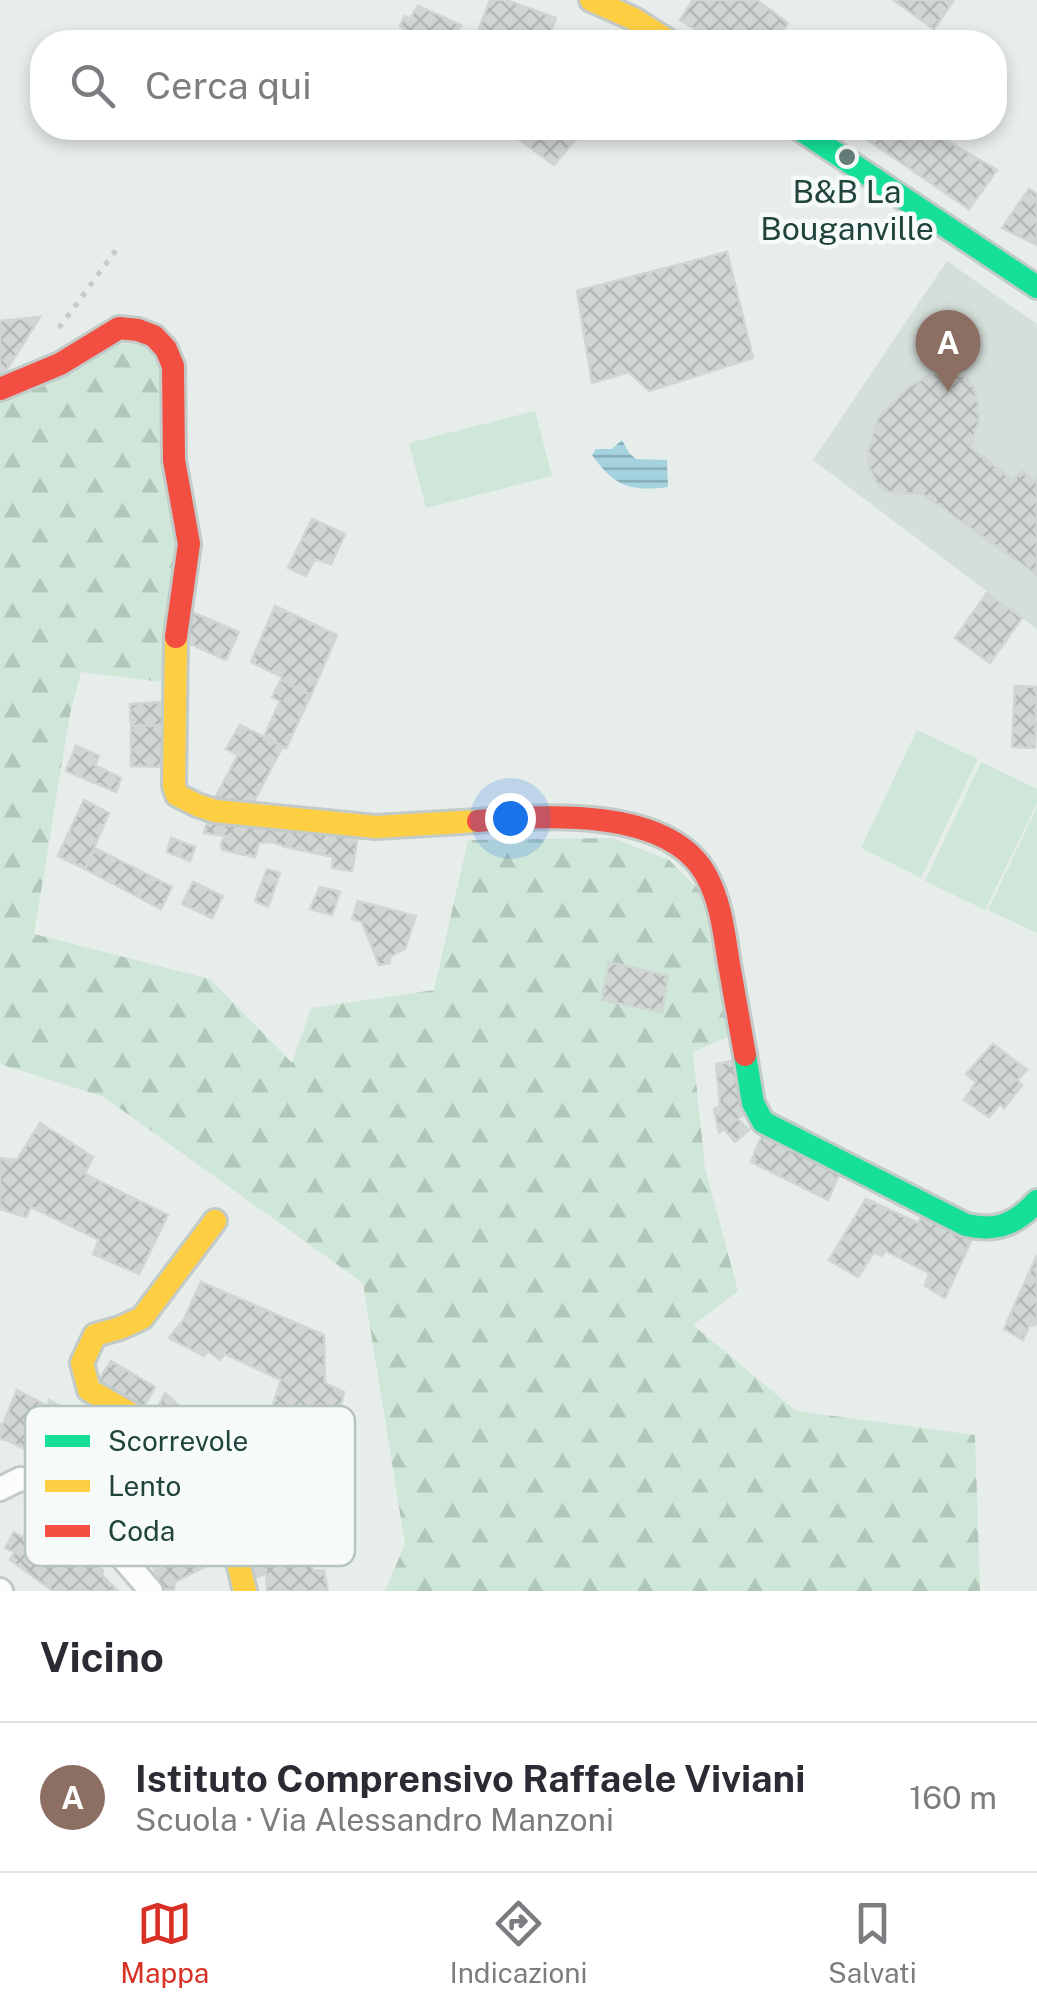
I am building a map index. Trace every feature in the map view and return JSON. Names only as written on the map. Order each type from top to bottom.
[{"type":"street","points":[[592,0],[652,30]]},
{"type":"street","points":[[816,140],[1037,287]]},
{"type":"street","points":[[0,389],[60,364],[119,328],[152,334],[170,354],[174,460],[189,544],[176,642],[177,795],[212,810],[355,827],[559,817],[590,817],[641,827],[686,850],[702,868],[715,894],[752,1103],[763,1122],[966,1225],[1011,1225],[1037,1201]]},
{"type":"street","points":[[117,1406],[89,1390],[82,1364],[95,1334],[142,1318],[215,1221]]},
{"type":"street","points":[[0,1489],[25,1480]]},
{"type":"street","points":[[129,1566],[151,1591]]},
{"type":"street","points":[[239,1566],[245,1591]]},
{"type":"path","points":[[52,338],[119,246]]},
{"type":"shaded area","points":[[947,261],[1037,324],[1037,629],[813,460]]},
{"type":"green space","points":[[121,343],[144,345],[162,366],[179,548],[163,682],[81,672],[70,714],[34,934],[210,979],[292,1063],[311,1008],[434,990],[468,840],[612,838],[669,860],[701,892],[730,1036],[693,1052],[705,1168],[738,1291],[693,1325],[796,1411],[975,1435],[980,1591],[385,1591],[405,1544],[363,1283],[104,1097],[0,1064],[0,400]]},
{"type":"green space","points":[[535,411],[552,476],[426,508],[409,443]]},
{"type":"green space","points":[[917,730],[978,759],[921,878],[861,848]]},
{"type":"green space","points":[[981,762],[1037,789],[1037,803],[985,910],[925,881]]},
{"type":"green space","points":[[1037,807],[1037,933],[988,910]]},
{"type":"water","points":[[622,440],[636,459],[667,460],[668,487],[633,487],[608,474],[592,455],[596,449],[612,449]]},
{"type":"building","points":[[490,0],[506,0],[556,18],[552,30],[479,30]]},
{"type":"building","points":[[693,0],[757,0],[788,23],[784,30],[696,30],[680,20]]},
{"type":"building","points":[[893,0],[954,0],[934,29]]},
{"type":"building","points":[[418,6],[461,25],[458,30],[404,30],[400,26],[405,16],[410,19]]},
{"type":"building","points":[[520,140],[575,140],[554,165]]},
{"type":"building","points":[[868,140],[946,140],[997,170],[969,209]]},
{"type":"building","points":[[1029,189],[1037,194],[1037,245],[1002,228]]},
{"type":"building","points":[[727,252],[753,358],[649,391],[629,372],[592,383],[577,291]]},
{"type":"building","points":[[40,317],[1,379],[0,379],[0,321]]},
{"type":"building","points":[[941,371],[964,376],[973,386],[979,421],[970,447],[1013,480],[1022,471],[1034,481],[1037,477],[1037,575],[921,493],[884,491],[876,482],[868,452],[878,419],[905,390]]},
{"type":"building","points":[[312,519],[345,534],[331,564],[315,559],[306,576],[288,568]]},
{"type":"building","points":[[987,593],[1022,618],[990,663],[955,638]]},
{"type":"building","points":[[275,606],[337,635],[311,695],[251,662]]},
{"type":"building","points":[[191,612],[239,632],[226,660],[186,642]]},
{"type":"building","points":[[281,680],[311,695],[286,748],[264,737],[280,701],[272,697]]},
{"type":"building","points":[[1015,686],[1037,687],[1035,748],[1012,747]]},
{"type":"building","points":[[163,702],[164,725],[131,726],[130,704]]},
{"type":"building","points":[[166,725],[165,767],[131,766],[131,726]]},
{"type":"building","points":[[240,725],[283,746],[252,805],[214,800],[238,755],[226,749]]},
{"type":"building","points":[[76,746],[99,756],[95,765],[121,778],[116,792],[66,771]]},
{"type":"building","points":[[84,800],[109,813],[85,869],[58,856]]},
{"type":"building","points":[[208,819],[289,829],[286,847],[273,842],[259,843],[255,857],[222,850],[225,836],[204,833]]},
{"type":"building","points":[[289,829],[358,835],[352,871],[332,868],[333,857],[286,847]]},
{"type":"building","points":[[171,838],[195,847],[190,861],[167,852]]},
{"type":"building","points":[[95,848],[172,887],[161,909],[85,869]]},
{"type":"building","points":[[267,869],[280,873],[268,907],[255,901]]},
{"type":"building","points":[[193,882],[223,896],[212,918],[182,904]]},
{"type":"building","points":[[320,887],[340,892],[332,915],[310,909]]},
{"type":"building","points":[[358,901],[416,916],[405,949],[390,957],[390,963],[379,965],[362,922],[352,919]]},
{"type":"building","points":[[609,962],[668,976],[662,1012],[602,1000]]},
{"type":"building","points":[[993,1044],[1027,1070],[1017,1080],[1022,1085],[1004,1108],[1000,1104],[989,1117],[964,1100],[976,1082],[966,1074]]},
{"type":"building","points":[[737,1060],[746,1113],[738,1119],[749,1130],[735,1142],[724,1129],[719,1133],[714,1109],[720,1106],[716,1064]]},
{"type":"building","points":[[40,1123],[93,1157],[85,1174],[168,1215],[139,1274],[93,1254],[99,1240],[31,1207],[26,1217],[0,1209],[0,1158],[17,1160]]},
{"type":"building","points":[[764,1130],[841,1170],[828,1200],[751,1162]]},
{"type":"building","points":[[866,1199],[918,1223],[924,1213],[972,1239],[945,1298],[925,1286],[929,1273],[886,1251],[881,1256],[874,1252],[858,1277],[829,1260]]},
{"type":"building","points":[[1037,1255],[1037,1321],[1029,1326],[1023,1340],[1004,1329]]},
{"type":"building","points":[[201,1282],[324,1335],[325,1383],[344,1392],[341,1406],[273,1406],[281,1380],[225,1354],[220,1360],[208,1351],[204,1356],[169,1338],[184,1319]]},
{"type":"building","points":[[111,1361],[155,1387],[144,1406],[135,1406],[96,1384]]},
{"type":"building","points":[[17,1390],[48,1406],[25,1406],[25,1449],[0,1439]]},
{"type":"building","points":[[165,1393],[179,1406],[158,1406]]},
{"type":"building","points":[[14,1532],[23,1538],[25,1535],[25,1566],[97,1566],[118,1591],[53,1591],[10,1560],[15,1552],[5,1548]]},
{"type":"building","points":[[153,1566],[206,1566],[175,1582],[174,1590],[163,1589]]},
{"type":"building","points":[[255,1566],[312,1566],[313,1571],[324,1570],[328,1591],[267,1591],[266,1574],[256,1577]]},
{"type":"traffic: fast","points":[[816,140],[1037,287]]},
{"type":"traffic: fast","points":[[745,1055],[753,1103],[763,1122],[966,1225],[1005,1224],[1037,1201]]},
{"type":"traffic: slow","points":[[591,0],[651,30]]},
{"type":"traffic: slow","points":[[176,637],[177,795],[215,811],[376,827],[478,821]]},
{"type":"traffic: slow","points":[[117,1406],[89,1390],[82,1363],[95,1335],[142,1318],[215,1221]]},
{"type":"traffic: slow","points":[[239,1566],[245,1591]]},
{"type":"traffic: jam","points":[[0,389],[60,364],[119,328],[154,336],[166,349],[173,366],[174,460],[189,544],[176,637]]},
{"type":"traffic: jam","points":[[478,821],[536,817],[602,820],[664,837],[688,853],[706,875],[719,907],[745,1055]]},
{"type":"place","name":"B&B La Bouganville","points":[[847,157]]},
{"type":"place","name":"Istituto Comprensivo Raffaele Viviani","points":[[948,392]]}]
